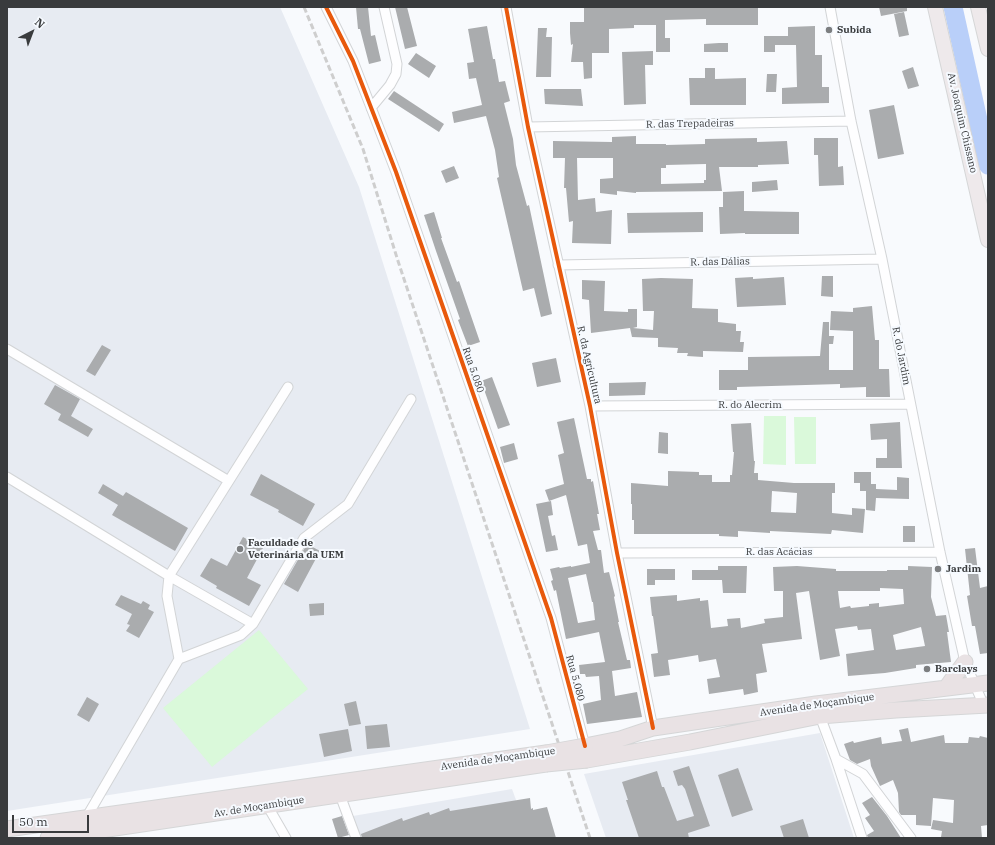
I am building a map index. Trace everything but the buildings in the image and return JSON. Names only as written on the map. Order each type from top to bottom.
[{"type":"highway","points":[[946,688],[965,662]]},
{"type":"highway","name":"Avenida de Moçambique","points":[[586,753],[620,739],[653,728],[816,704],[981,684]]},
{"type":"highway","name":"Avenida de Moçambique","points":[[7,829],[586,753],[690,742],[820,716],[896,710],[986,707]]},
{"type":"highway","name":"Avenida de Moçambique","points":[[469,776],[546,759]]},
{"type":"highway","name":"Av. de Moçambique","points":[[48,838],[469,776]]},
{"type":"main road","name":"Av. Joaquim Chissano","points":[[935,7],[988,240]]},
{"type":"main road","points":[[978,7],[988,49]]},
{"type":"street","name":"Rua 5.080","points":[[326,7],[353,61],[396,172],[548,611],[586,753]]},
{"type":"street","points":[[371,108],[390,85],[397,69],[384,7]]},
{"type":"street","name":"R. da Agricultura","points":[[506,7],[528,127],[590,406],[653,728]]},
{"type":"street","name":"R. do Jardim","points":[[830,7],[851,121],[882,259],[940,552],[965,662],[981,684],[986,707]]},
{"type":"street","name":"R. das Trepadeiras","points":[[528,127],[851,121]]},
{"type":"street","name":"R. das Dálias","points":[[558,266],[882,259]]},
{"type":"street","points":[[7,349],[229,481]]},
{"type":"street","points":[[179,659],[167,596],[169,576],[288,387]]},
{"type":"street","points":[[86,818],[179,659],[241,636],[253,624],[304,538],[348,504],[410,399]]},
{"type":"street","name":"R. do Alecrim","points":[[590,406],[910,404]]},
{"type":"street","points":[[7,477],[169,576],[253,624]]},
{"type":"street","name":"R. das Acácias","points":[[618,552],[940,552]]},
{"type":"street","points":[[820,716],[862,838]]},
{"type":"street","points":[[836,759],[863,774],[911,838]]},
{"type":"street","points":[[340,795],[356,838]]},
{"type":"street","points":[[267,805],[286,838]]},
{"type":"shaded area","name":"Faculdade de Veterinária da UEM","points":[[7,7],[280,7],[359,187],[530,729],[7,811]]},
{"type":"shaded area","points":[[820,733],[854,838],[606,838],[584,774]]},
{"type":"shaded area","points":[[512,789],[530,838],[355,838],[347,817]]},
{"type":"green space","points":[[764,416],[786,416],[786,465],[763,464]]},
{"type":"green space","points":[[794,417],[816,417],[816,464],[795,464]]},
{"type":"green space","points":[[259,630],[308,689],[212,767],[163,708]]},
{"type":"waterway","points":[[953,7],[988,165]]},
{"type":"railway","points":[[304,7],[363,149],[398,261],[590,838]]},
{"type":"cycle path","points":[[326,7],[353,61],[396,172],[551,618],[585,746]]},
{"type":"cycle path","points":[[506,7],[528,127],[590,406],[617,553],[653,728]]},
{"type":"place","name":"Subida","points":[[829,30]]},
{"type":"place","name":"Faculdade de Veterinária da UEM","points":[[240,549]]},
{"type":"place","name":"Jardim","points":[[938,569]]},
{"type":"place","name":"Barclays","points":[[927,669]]}]
